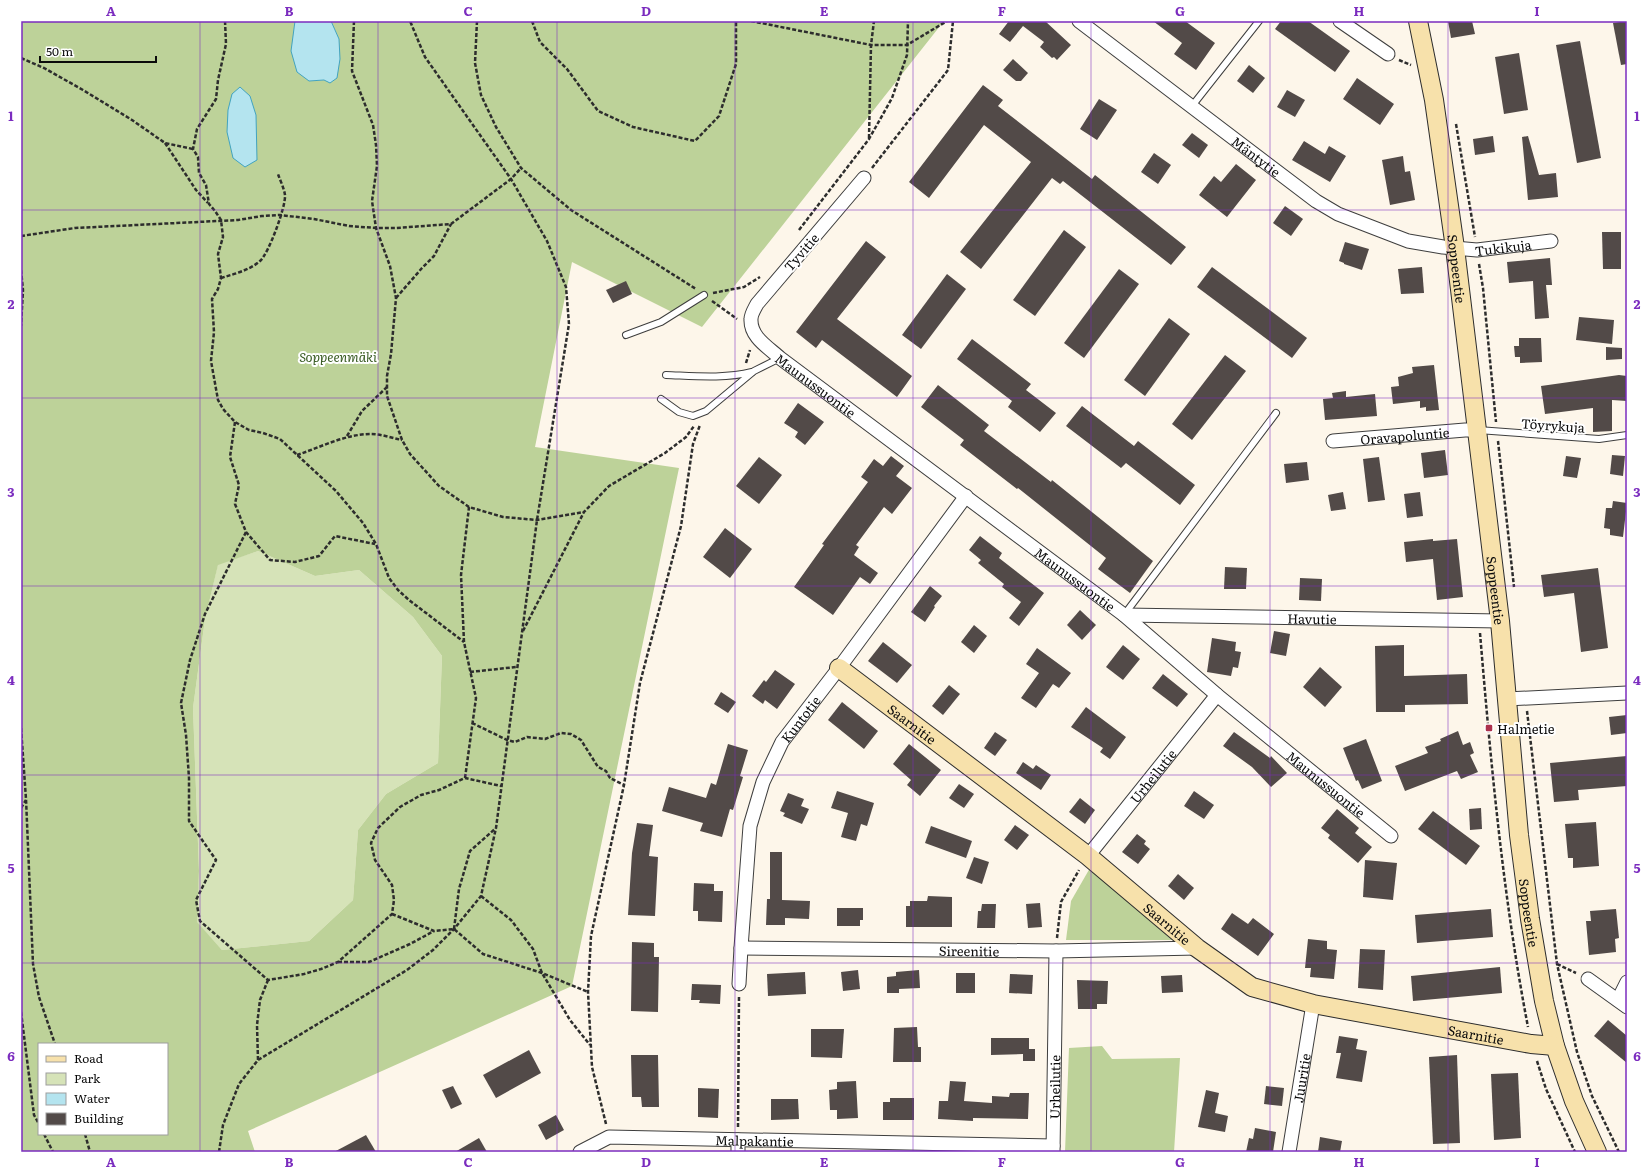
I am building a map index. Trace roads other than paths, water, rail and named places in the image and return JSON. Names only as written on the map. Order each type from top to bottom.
[{"type":"main road","name":"Soppeentie","points":[[1418,21],[1434,100],[1455,248],[1500,621],[1519,835],[1530,919],[1544,1001],[1555,1046],[1574,1101],[1598,1152]]},
{"type":"main road","name":"Saarnitie","points":[[840,668],[1088,856],[1197,948],[1252,987],[1314,1004],[1531,1044],[1555,1046]]},
{"type":"street","name":"Mäntytie","points":[[1079,21],[1316,201],[1338,214],[1408,241],[1455,248]]},
{"type":"street","points":[[1340,21],[1388,54]]},
{"type":"street","name":"Tyvitie","points":[[753,331],[751,318],[756,304],[864,178]]},
{"type":"street","name":"Tukikuja","points":[[1455,248],[1477,250],[1551,241]]},
{"type":"street","name":"Maunussuontie","points":[[753,331],[760,341],[780,358],[1124,615],[1217,695],[1391,836]]},
{"type":"street","name":"Oravapoluntie","points":[[1333,441],[1477,430]]},
{"type":"street","name":"Kuntotie","points":[[740,984],[741,948],[750,826],[763,782],[782,742],[840,668],[966,496]]},
{"type":"street","name":"Havutie","points":[[1124,615],[1500,621]]},
{"type":"street","points":[[1507,699],[1627,693]]},
{"type":"street","name":"Urheilutie","points":[[1088,856],[1217,695]]},
{"type":"street","name":"Sireenitie","points":[[741,948],[1056,951],[1197,948]]},
{"type":"street","name":"Urheilutie","points":[[1053,1149],[1056,951]]},
{"type":"street","points":[[1588,979],[1622,1003],[1627,982]]},
{"type":"street","name":"Juuritie","points":[[1289,1152],[1314,1004]]},
{"type":"street","name":"Malpakantie","points":[[584,1151],[609,1136],[738,1146],[1053,1149]]},
{"type":"lane","points":[[1192,106],[1259,21]]},
{"type":"lane","points":[[626,335],[660,322],[704,295]]},
{"type":"lane","points":[[661,399],[679,412],[694,416],[706,411],[754,371],[780,358]]},
{"type":"lane","points":[[666,375],[703,376],[741,374],[754,371]]},
{"type":"lane","points":[[1124,615],[1276,413]]},
{"type":"lane","name":"Töyrykuja","points":[[1477,430],[1599,439],[1627,435]]},
{"type":"water","points":[[295,21],[331,21],[339,39],[340,59],[337,78],[330,83],[324,80],[309,81],[297,72],[291,51]]},
{"type":"water","points":[[240,87],[250,96],[256,115],[257,160],[245,167],[233,158],[227,132],[228,110],[232,94]]},
{"type":"place","name":"Halmetie","points":[[1489,728]]},
{"type":"park label","name":"Soppeenmäki","points":[[338,356]]}]
